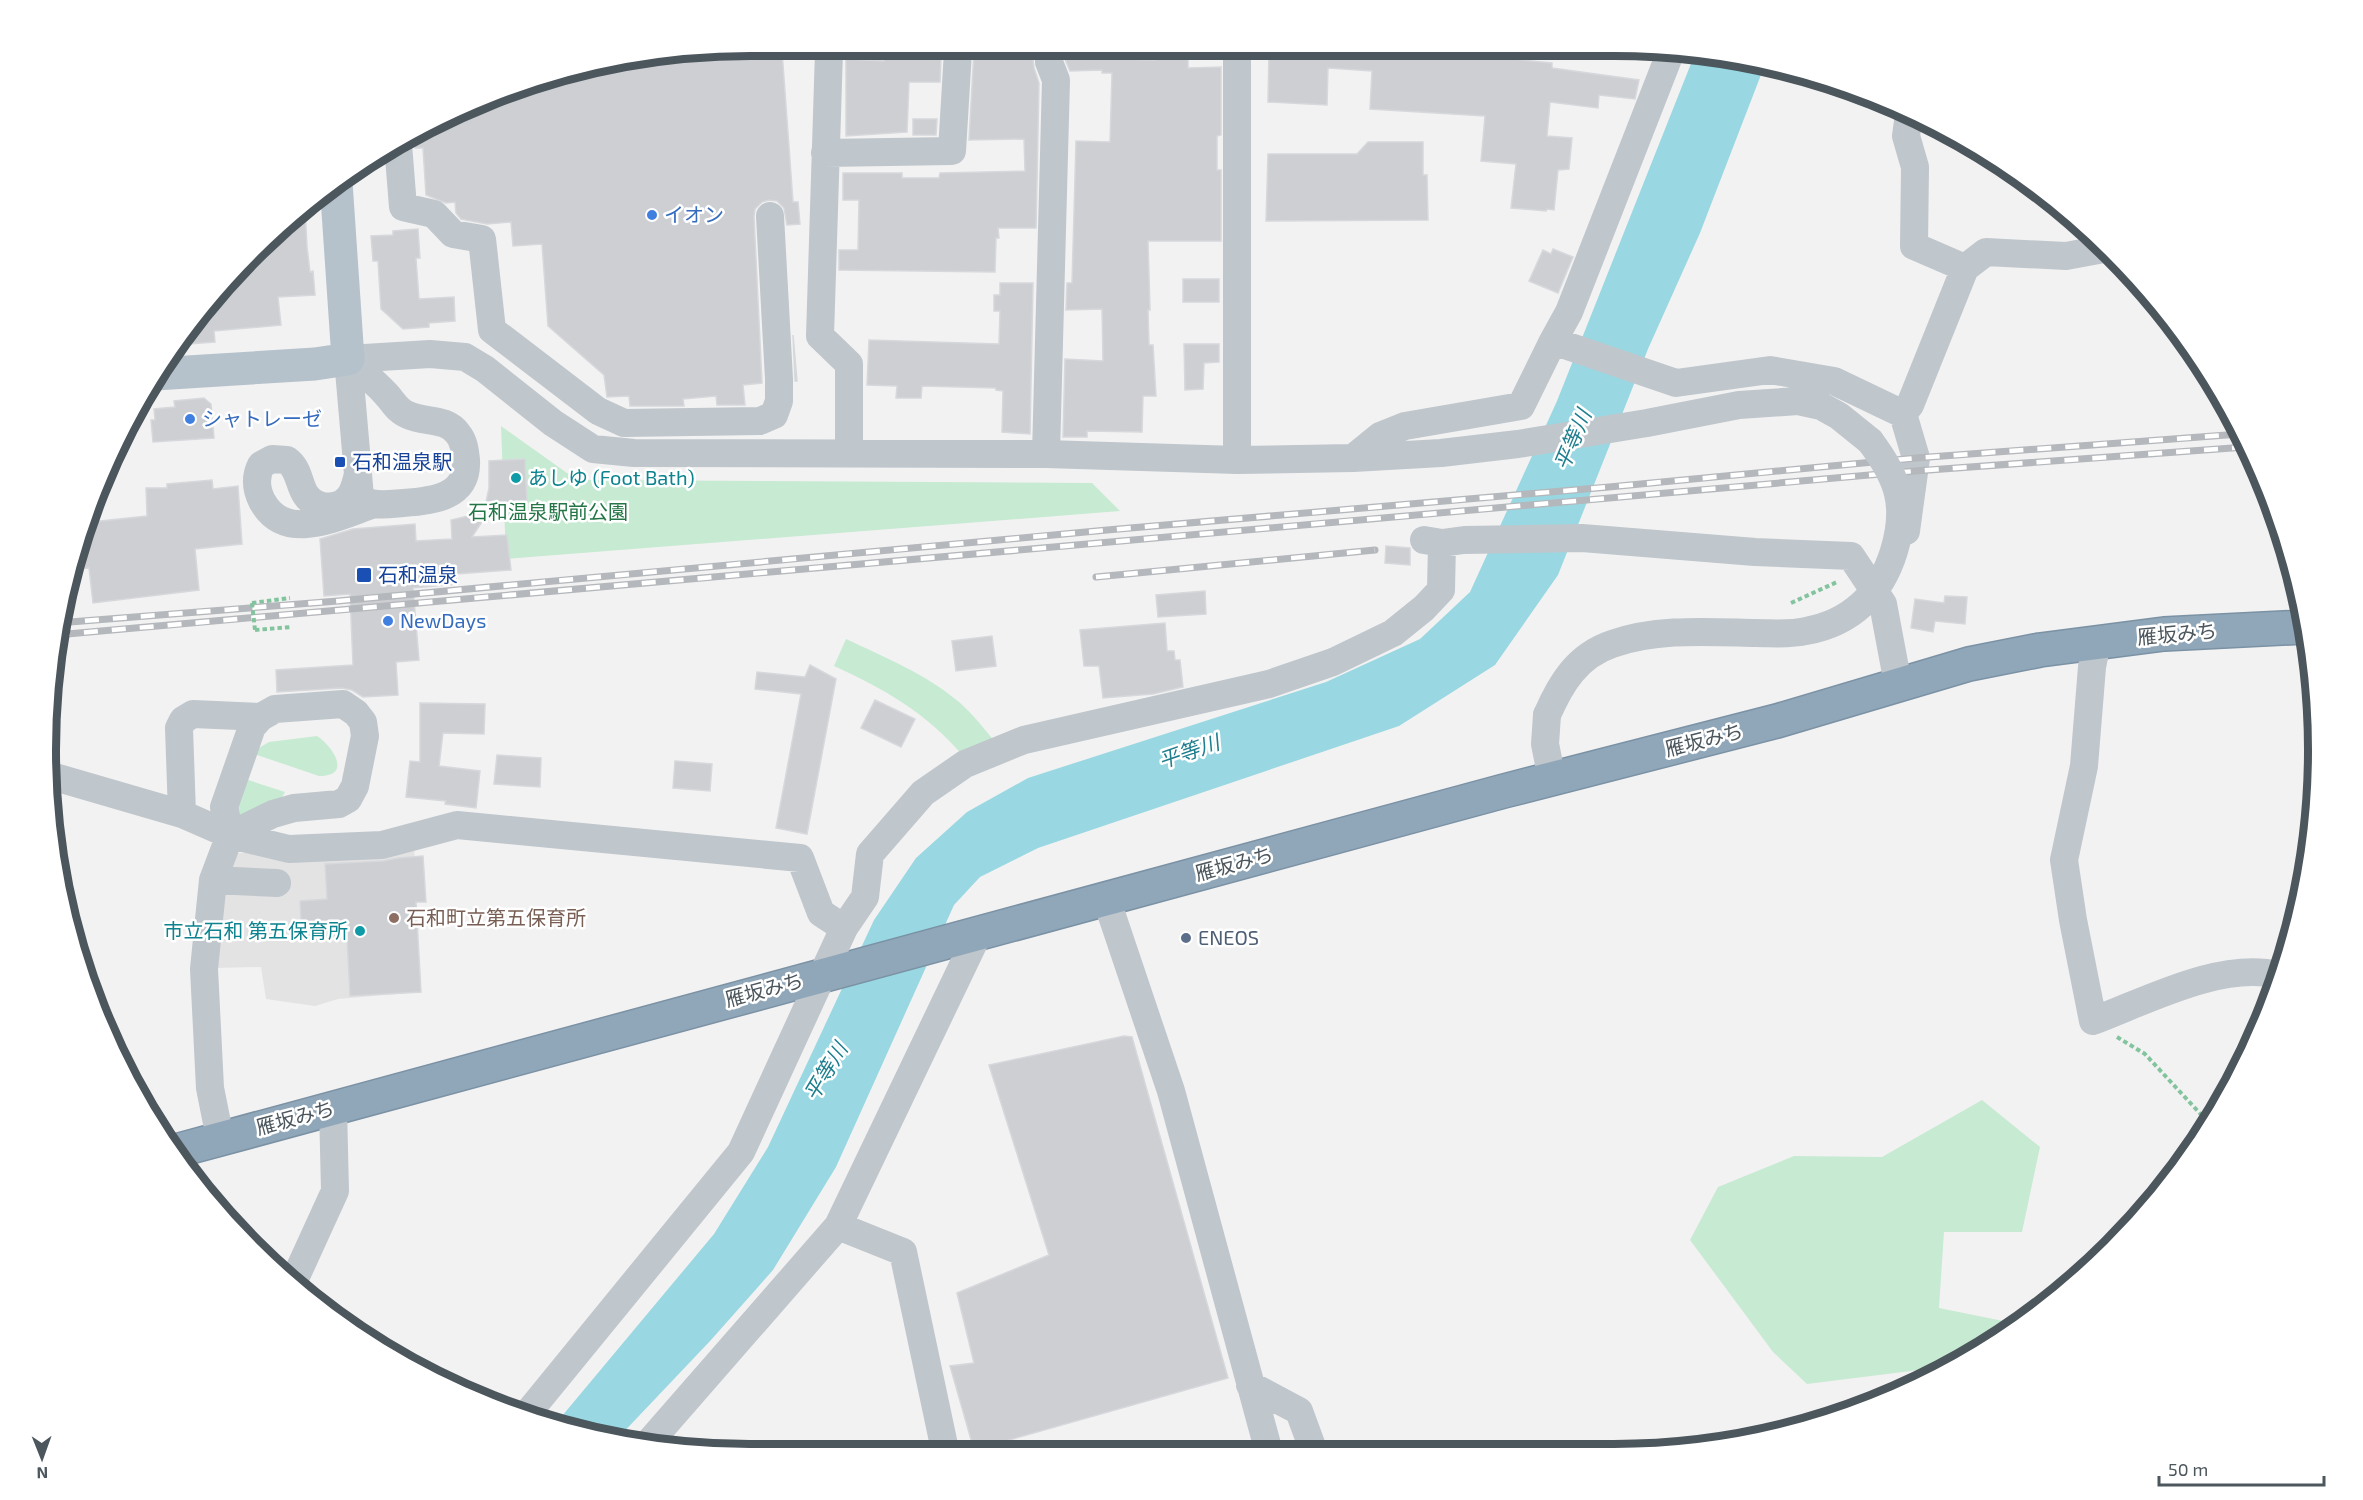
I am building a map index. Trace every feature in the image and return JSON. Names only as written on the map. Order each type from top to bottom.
[{"type":"highway","name":"雁坂みち","points":[[182,1149],[834,971],[1777,721],[1970,664],[2097,641],[2174,633],[2296,627]]},
{"type":"main road","points":[[167,373],[315,364],[348,359],[337,192]]},
{"type":"street","points":[[829,56],[820,336],[849,364],[849,453]]},
{"type":"street","points":[[825,153],[952,152],[958,56]]},
{"type":"street","points":[[1046,454],[1056,80],[1049,56]]},
{"type":"street","points":[[1237,56],[1237,460]]},
{"type":"street","points":[[1353,458],[1380,436],[1405,426],[1521,406],[1561,344],[1569,312],[1668,58]]},
{"type":"street","points":[[1908,121],[1906,136],[1915,167],[1914,246],[1965,268]]},
{"type":"street","points":[[399,152],[403,207],[434,214],[453,234],[482,239],[492,330],[598,411],[624,423],[760,421],[774,415],[779,401],[779,379],[770,216]]},
{"type":"street","points":[[1882,604],[1898,571],[1915,471],[1916,458],[1904,414],[1910,405],[1965,268],[1986,252],[2066,256],[2095,251]]},
{"type":"street","points":[[1561,344],[1676,383],[1770,370],[1834,381],[1904,414]]},
{"type":"street","points":[[348,359],[430,354],[465,357],[485,369],[553,423],[594,449],[609,452],[1046,454],[1237,460],[1353,458],[1441,453],[1518,444],[1647,423],[1738,405],[1798,401],[1821,406],[1839,416],[1870,441],[1882,457],[1897,485],[1901,503],[1900,533],[1888,570],[1868,600],[1856,610],[1830,624],[1805,632],[1655,634],[1610,644],[1587,656],[1574,667],[1559,687],[1547,715],[1545,744],[1552,779]]},
{"type":"street","points":[[348,359],[386,394],[397,409],[415,418],[442,422],[458,432],[464,447],[466,474],[458,486],[447,495],[421,502],[375,504],[368,503],[360,497],[348,359]]},
{"type":"street","points":[[573,436],[598,411]]},
{"type":"street","points":[[358,474],[351,495],[338,505],[328,507],[312,502],[306,497],[294,467],[286,460],[272,459],[261,465],[257,488],[270,513],[293,524],[336,519],[375,504]]},
{"type":"street","points":[[531,1409],[741,1152],[834,971],[844,928],[864,897],[870,854],[923,793],[965,764],[1024,740],[1269,684],[1333,662],[1370,645],[1409,622],[1441,590],[1443,541],[1582,538],[1755,552],[1851,556],[1882,604],[1898,684]]},
{"type":"street","points":[[2097,641],[2092,667],[2084,766],[2064,860],[2093,1021],[2218,975],[2246,971],[2271,974]]},
{"type":"street","points":[[220,1138],[210,1088],[204,969],[213,880],[230,835],[224,807],[252,727],[261,717],[275,709],[344,704],[356,713],[363,722],[365,736],[355,786],[348,799],[339,804],[294,808],[273,814],[230,835]]},
{"type":"street","points":[[182,814],[179,728],[183,720],[193,714],[261,717]]},
{"type":"street","points":[[57,778],[182,814],[230,835],[289,849],[382,845],[457,825],[800,858],[821,913],[844,928]]},
{"type":"street","points":[[213,880],[277,883]]},
{"type":"street","points":[[1107,898],[1171,1091],[1267,1444]]},
{"type":"street","points":[[653,1438],[838,1226],[973,934]]},
{"type":"street","points":[[296,1276],[335,1191],[333,1108]]},
{"type":"street","points":[[838,1226],[903,1252],[944,1444]]},
{"type":"street","points":[[1250,1385],[1299,1411],[1311,1444]]},
{"type":"path","points":[[1791,603],[1837,582],[1842,586]]},
{"type":"path","points":[[290,598],[252,603],[255,630],[291,627]]},
{"type":"path","points":[[2093,1021],[2145,1054],[2202,1116]]},
{"type":"shaded area","points":[[415,839],[409,993],[338,999],[315,1006],[266,999],[261,967],[216,968],[229,854]]},
{"type":"green space","name":"石和温泉駅前公園","points":[[501,426],[567,473],[587,480],[1092,483],[1120,511],[506,559]]},
{"type":"green space","points":[[846,639],[904,667],[946,692],[969,712],[997,744],[963,756],[920,715],[870,683],[834,666]]},
{"type":"green space","points":[[317,736],[329,747],[337,761],[335,772],[329,775],[319,776],[257,755],[257,749],[269,742]]},
{"type":"green space","points":[[242,778],[285,792],[281,799],[238,824],[238,782]]},
{"type":"green space","points":[[1982,1100],[2040,1147],[2022,1232],[1944,1232],[1939,1308],[2007,1322],[1920,1373],[1919,1370],[1807,1384],[1773,1352],[1690,1240],[1718,1187],[1794,1156],[1882,1157]]},
{"type":"water","name":"平等川","points":[[1692,60],[1762,72],[1700,233],[1648,349],[1558,575],[1495,665],[1399,726],[1038,848],[980,877],[954,905],[836,1167],[773,1270],[711,1340],[623,1432],[560,1418],[714,1234],[768,1147],[874,920],[916,858],[967,812],[1028,778],[1326,682],[1420,639],[1470,592],[1557,401]]},
{"type":"building","points":[[782,56],[793,202],[798,202],[800,224],[787,225],[784,208],[777,201],[762,202],[755,209],[762,383],[743,385],[745,405],[717,405],[716,396],[683,399],[684,406],[630,406],[629,396],[607,397],[604,375],[548,326],[542,244],[513,246],[511,222],[487,224],[461,219],[456,213],[455,202],[446,203],[426,195],[423,148],[415,148],[414,143],[484,108],[570,79],[659,61],[705,57]]},
{"type":"building","points":[[884,56],[941,56],[940,82],[909,82],[907,132],[846,136],[846,59],[884,61]]},
{"type":"building","points":[[974,56],[1033,56],[1039,83],[1036,228],[998,228],[995,272],[839,270],[839,250],[858,250],[859,200],[843,200],[843,173],[902,173],[902,178],[939,178],[940,173],[1025,171],[1024,139],[969,140]]},
{"type":"building","points":[[1065,56],[1120,56],[1120,59],[1155,60],[1155,56],[1188,56],[1188,68],[1221,67],[1221,135],[1217,136],[1217,170],[1221,170],[1221,241],[1148,241],[1149,345],[1153,345],[1156,396],[1143,396],[1142,432],[1087,431],[1087,437],[1063,437],[1065,359],[1103,361],[1102,309],[1066,310],[1067,283],[1072,283],[1076,141],[1110,142],[1112,73],[1102,73],[1102,70],[1070,71]]},
{"type":"building","points":[[1269,56],[1483,56],[1552,63],[1552,68],[1639,80],[1635,99],[1599,95],[1598,108],[1550,102],[1547,136],[1572,138],[1569,169],[1558,170],[1554,210],[1547,209],[1546,211],[1511,208],[1516,164],[1481,161],[1485,116],[1370,109],[1372,71],[1328,68],[1327,105],[1268,102]]},
{"type":"building","points":[[913,119],[937,119],[936,135],[913,135]]},
{"type":"building","points":[[1368,142],[1423,142],[1423,175],[1427,175],[1428,220],[1266,221],[1268,154],[1357,154]]},
{"type":"building","points":[[305,217],[310,272],[313,271],[315,295],[278,297],[281,325],[214,331],[215,342],[187,344],[228,292],[259,259]]},
{"type":"building","points":[[418,229],[420,258],[416,258],[419,299],[454,297],[455,321],[429,323],[429,327],[403,329],[381,309],[378,261],[373,261],[371,236],[393,235],[393,231]]},
{"type":"building","points":[[1553,249],[1573,257],[1558,293],[1529,281],[1543,250],[1551,254]]},
{"type":"building","points":[[1183,279],[1219,279],[1219,302],[1183,302]]},
{"type":"building","points":[[1000,283],[1033,283],[1030,434],[1002,432],[1003,391],[996,390],[996,388],[922,386],[921,398],[896,398],[897,386],[867,385],[869,340],[999,344],[1000,311],[994,311],[994,295],[1000,295]]},
{"type":"building","points":[[793,335],[797,381],[795,381]]},
{"type":"building","points":[[1184,344],[1219,344],[1219,362],[1204,363],[1203,389],[1185,390]]},
{"type":"building","points":[[204,398],[211,404],[214,438],[153,442],[151,420],[155,420],[154,409],[175,407],[174,401]]},
{"type":"building","points":[[525,459],[527,502],[486,502],[489,488],[489,461]]},
{"type":"building","points":[[212,480],[213,489],[238,486],[242,544],[195,549],[199,590],[93,603],[89,568],[79,569],[94,522],[147,516],[146,488],[167,488],[167,484]]},
{"type":"building","points":[[489,511],[472,537],[507,535],[511,570],[456,574],[456,584],[413,588],[419,660],[396,662],[398,695],[363,697],[352,690],[342,688],[277,692],[276,670],[353,665],[350,594],[324,596],[320,539],[353,529],[415,524],[416,541],[452,539],[451,520]]},
{"type":"building","points":[[1386,546],[1410,548],[1410,565],[1385,563]]},
{"type":"building","points":[[1205,591],[1206,614],[1158,617],[1156,595]]},
{"type":"building","points":[[1945,596],[1967,597],[1965,624],[1935,621],[1933,632],[1911,628],[1915,599],[1944,603]]},
{"type":"building","points":[[1165,623],[1167,651],[1174,651],[1175,660],[1180,660],[1183,687],[1153,694],[1103,698],[1099,666],[1084,666],[1080,630]]},
{"type":"building","points":[[992,636],[996,666],[956,671],[952,641]]},
{"type":"building","points":[[810,665],[836,679],[807,834],[776,828],[801,694],[755,689],[757,672],[805,677]]},
{"type":"building","points":[[875,700],[915,719],[901,747],[861,728]]},
{"type":"building","points":[[420,703],[485,704],[484,734],[443,733],[439,766],[480,771],[476,808],[445,804],[446,801],[406,797],[410,761],[420,762]]},
{"type":"building","points":[[497,755],[541,758],[540,787],[494,784]]},
{"type":"building","points":[[675,761],[712,764],[710,791],[673,788]]},
{"type":"building","name":"市立石和 第五保育所","points":[[423,856],[426,902],[416,902],[421,992],[350,996],[347,938],[302,940],[300,901],[327,899],[325,864]]},
{"type":"building","points":[[1124,1036],[1132,1037],[1228,1378],[995,1444],[972,1444],[950,1366],[974,1363],[957,1293],[1049,1255],[989,1065]]},
{"type":"railway","points":[[68,622],[338,601],[1916,458],[2231,435]]},
{"type":"railway","points":[[66,634],[1915,471],[2238,448]]},
{"type":"railway","points":[[1096,577],[1375,550]]},
{"type":"place","name":"イオン","points":[[652,215]]},
{"type":"place","name":"シャトレーゼ","points":[[190,419]]},
{"type":"place","name":"石和温泉駅","points":[[340,462]]},
{"type":"place","name":"あしゆ (Foot Bath)","points":[[516,478]]},
{"type":"place","name":"石和温泉","points":[[364,575]]},
{"type":"place","name":"NewDays","points":[[388,621]]},
{"type":"place","name":"石和町立第五保育所","points":[[394,918]]},
{"type":"place","name":"市立石和 第五保育所","points":[[360,931]]},
{"type":"place","name":"ENEOS","points":[[1186,938]]}]
